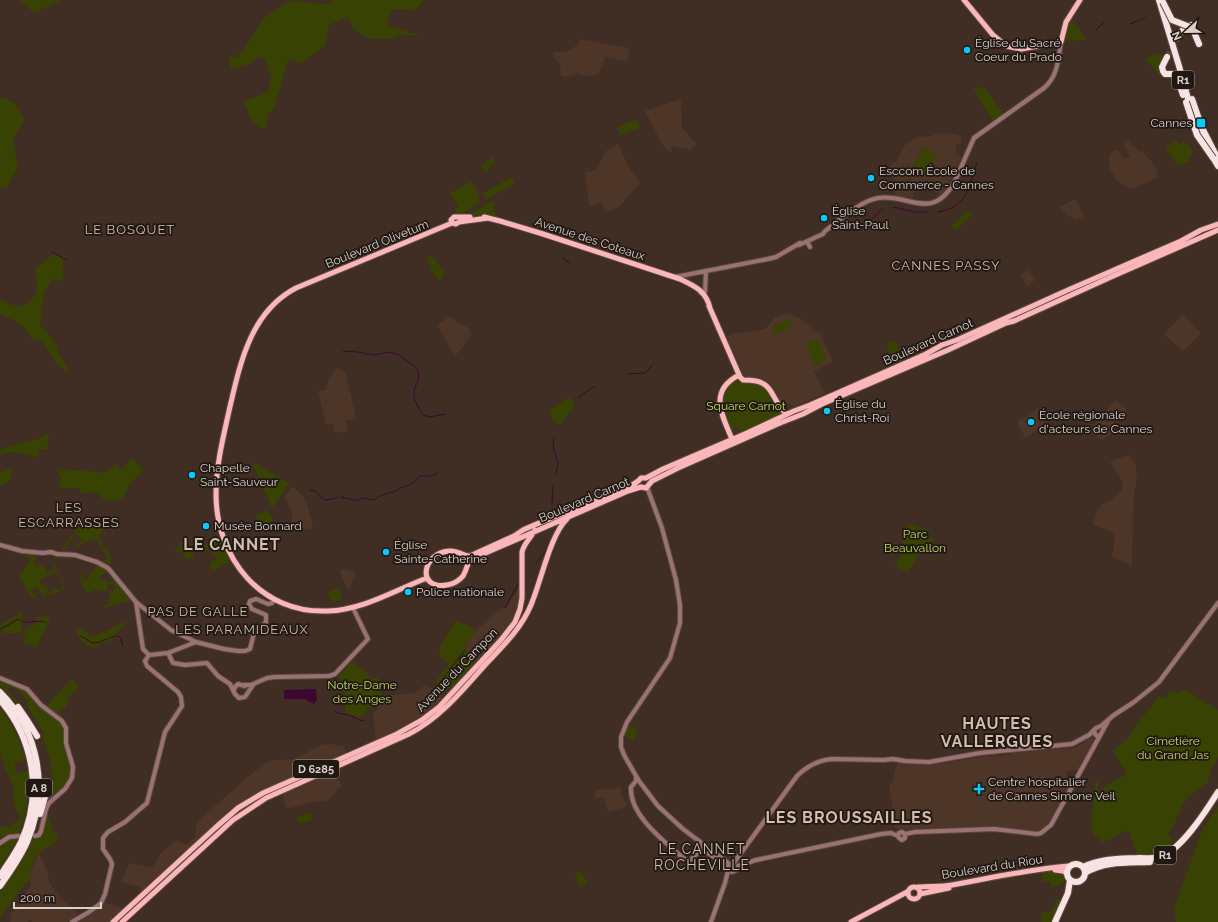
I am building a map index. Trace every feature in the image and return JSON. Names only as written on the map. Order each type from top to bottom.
[{"type":"highway","points":[[1162,1],[1172,20],[1193,29]]},
{"type":"highway","name":"R1","points":[[1162,1],[1196,125],[1216,158],[1218,166]]},
{"type":"highway","points":[[1179,35],[1185,27],[1189,25],[1193,29],[1199,44]]},
{"type":"highway","points":[[1166,57],[1162,67],[1163,71],[1165,74],[1172,74],[1176,76],[1197,135],[1216,158]]},
{"type":"highway","points":[[0,689],[11,699],[25,716],[37,736]]},
{"type":"highway","name":"A 8","points":[[0,692],[9,701],[31,739],[39,772],[35,820],[27,842],[0,886]]},
{"type":"highway","name":"A 8","points":[[0,700],[13,717],[26,745],[32,764],[33,788],[31,812],[24,833],[16,850],[0,876]]},
{"type":"highway","points":[[27,842],[36,826],[49,783]]},
{"type":"highway","name":"R1","points":[[1084,870],[1092,863],[1107,859],[1154,858],[1168,854],[1183,841],[1218,792]]},
{"type":"highway","name":"R1","points":[[1084,870],[1101,866],[1158,861],[1169,858],[1180,850],[1218,799]]},
{"type":"highway","points":[[1055,922],[1068,893],[1070,880],[1066,873],[1069,866],[1077,864],[1084,870],[1082,879],[1075,884],[1060,922]]},
{"type":"highway","points":[[1070,880],[1078,882]]},
{"type":"main road","points":[[964,0],[993,35],[1006,46],[1021,49],[1061,42],[1066,22],[1080,0]]},
{"type":"main road","name":"Avenue des Coteaux","points":[[458,219],[488,218],[543,234],[674,277],[688,283],[700,292],[706,299],[739,375]]},
{"type":"main road","name":"Boulevard Olivetum","points":[[427,578],[352,608],[328,611],[310,611],[274,600],[259,590],[241,571],[230,555],[223,539],[218,516],[216,495],[217,480],[226,422],[247,345],[258,322],[268,309],[292,290],[452,223],[456,224],[458,219]]},
{"type":"main road","name":"Boulevard Carnot","points":[[646,478],[663,469],[926,354],[942,345],[957,340],[1148,256],[1197,232],[1218,224]]},
{"type":"main road","name":"Boulevard Carnot","points":[[460,554],[470,556],[541,524],[568,518],[628,491],[646,486],[678,468],[1218,230]]},
{"type":"main road","points":[[730,440],[728,430],[720,410],[720,400],[725,387],[739,375],[743,380],[758,381],[766,385],[772,392],[778,405],[788,414]]},
{"type":"main road","points":[[643,477],[648,480],[646,486],[639,485],[639,481],[643,477]]},
{"type":"main road","name":"Boulevard Carnot","points":[[467,566],[470,560],[534,532],[593,502],[639,481]]},
{"type":"main road","name":"Avenue du Campon","points":[[122,922],[219,832],[250,807],[266,798],[409,734],[435,718],[503,646],[520,625],[534,598],[554,539],[562,524],[568,518]]},
{"type":"main road","name":"Avenue du Campon","points":[[552,522],[555,532],[554,539]]},
{"type":"main road","name":"Boulevard Carnot","points":[[534,532],[541,524]]},
{"type":"main road","name":"Avenue du Campon","points":[[114,922],[215,828],[247,802],[263,793],[397,734],[422,720],[439,707],[503,638],[515,622],[522,598],[522,552],[524,546],[534,532]]},
{"type":"main road","points":[[450,551],[460,554],[464,558],[467,566],[462,576],[451,584],[436,584],[427,578],[426,570],[436,555],[450,551]]},
{"type":"main road","name":"Boulevard du Riou","points":[[918,888],[933,885],[950,885],[1047,868],[1069,866]]},
{"type":"main road","name":"Boulevard du Riou","points":[[920,894],[1047,870],[1058,870],[1066,873]]},
{"type":"main road","points":[[858,922],[882,907],[908,894],[911,887],[914,886],[918,888],[920,894],[918,898],[914,899],[908,894]]},
{"type":"main road","points":[[851,922],[908,894]]},
{"type":"street","points":[[799,245],[823,234],[862,204],[872,199],[884,197],[924,204],[932,203],[944,195],[955,181],[974,138],[1039,92],[1050,82],[1057,70],[1061,42]]},
{"type":"street","points":[[674,277],[768,259],[826,231]]},
{"type":"street","points":[[807,242],[810,247]]},
{"type":"street","points":[[700,292],[705,292],[706,271]]},
{"type":"street","points":[[686,275],[683,278],[688,283]]},
{"type":"street","points":[[646,486],[663,532],[678,588],[681,612],[679,630],[670,658],[629,719],[622,733],[621,742],[623,751],[643,786],[671,818],[703,845],[733,866]]},
{"type":"street","points":[[0,545],[19,550],[75,555],[97,562],[108,568],[136,602],[171,630],[196,642],[229,650],[245,651],[250,649],[254,633],[265,624],[267,619],[263,613],[251,608],[249,602],[252,599],[256,599],[268,604],[272,603],[274,600]]},
{"type":"street","points":[[136,602],[142,648],[144,652],[149,655],[168,653],[196,642]]},
{"type":"street","points":[[698,852],[705,851],[733,866],[889,833],[898,836],[901,832],[905,834],[915,832],[973,829],[1034,834],[1041,833],[1051,825],[1097,743],[1099,727],[1159,682],[1218,603]]},
{"type":"street","points":[[234,691],[236,685],[254,684],[267,678],[329,676],[335,674],[368,639],[352,608]]},
{"type":"street","points":[[168,653],[172,662],[185,664],[205,662],[218,676],[230,684],[236,696],[241,698],[246,695],[247,691],[254,684]]},
{"type":"street","points":[[72,922],[89,912],[103,900],[112,867],[111,860],[102,848],[103,838],[108,832],[125,822],[147,803],[165,732],[182,706],[182,700],[178,692],[145,664],[149,655]]},
{"type":"street","points":[[0,678],[27,689],[44,709],[62,721],[66,728],[66,743],[73,766],[72,778],[65,789],[49,803],[46,809],[41,833],[34,836]]},
{"type":"street","points":[[244,685],[247,691]]},
{"type":"street","points":[[711,922],[733,866],[797,776],[805,769],[816,763],[832,759],[932,761],[980,753],[1072,744],[1089,735],[1098,733],[1109,719]]},
{"type":"street","points":[[636,776],[635,783],[631,787],[635,807],[653,830],[683,858],[689,861],[702,848],[703,845]]},
{"type":"street","points":[[635,783],[643,786]]},
{"type":"street","points":[[0,843],[9,837],[19,836]]},
{"type":"shaded area","points":[[580,39],[630,48],[627,61],[605,57],[599,74],[594,76],[581,75],[579,73],[573,76],[561,76],[560,65],[552,54],[556,52],[568,51],[577,45]]},
{"type":"shaded area","points":[[681,99],[682,128],[697,144],[690,150],[672,146],[671,153],[662,144],[645,111]]},
{"type":"shaded area","points":[[944,133],[957,134],[961,139],[961,144],[956,145],[956,154],[962,157],[948,185],[950,186],[941,195],[926,187],[916,185],[912,200],[894,196],[896,187],[889,170],[892,163],[896,161],[905,145],[917,137],[926,137]]},
{"type":"shaded area","points":[[1129,141],[1139,152],[1142,150],[1159,171],[1156,173],[1158,177],[1130,189],[1117,181],[1110,169],[1109,159],[1111,152],[1118,149],[1124,159],[1130,156],[1123,145]]},
{"type":"shaded area","points":[[618,144],[631,171],[640,183],[619,207],[606,212],[601,203],[589,207],[585,172],[596,170],[608,149]]},
{"type":"shaded area","points":[[1075,199],[1084,216],[1075,221],[1071,215],[1070,218],[1060,207]]},
{"type":"shaded area","points":[[1028,270],[1036,279],[1028,286],[1020,275]]},
{"type":"shaded area","points":[[783,314],[800,318],[816,332],[820,333],[833,362],[814,371],[825,393],[794,407],[789,404],[782,407],[769,385],[762,380],[744,378],[726,336],[735,333],[764,329],[774,318]]},
{"type":"shaded area","points":[[1183,315],[1201,333],[1183,352],[1164,334]]},
{"type":"shaded area","points":[[450,316],[458,323],[469,328],[472,334],[455,355],[437,325]]},
{"type":"shaded area","points":[[337,367],[346,373],[356,419],[346,421],[348,431],[335,433],[333,424],[326,424],[318,391],[327,389],[326,386],[329,379]]},
{"type":"shaded area","points":[[1116,400],[1127,409],[1110,427],[1114,432],[1101,441],[1088,431]]},
{"type":"shaded area","name":"École régionale d'acteurs de Cannes","points":[[1040,407],[1049,415],[1045,423],[1027,437],[1024,436],[1017,421],[1028,416]]},
{"type":"shaded area","points":[[1129,455],[1136,464],[1137,479],[1134,493],[1132,565],[1112,557],[1115,537],[1112,532],[1093,525],[1097,510],[1101,505],[1113,499],[1122,490],[1123,483],[1110,463],[1115,459]]},
{"type":"shaded area","points":[[292,486],[302,495],[307,504],[313,525],[310,530],[290,524],[293,516],[285,497]]},
{"type":"shaded area","points":[[344,569],[356,572],[348,591],[339,570]]},
{"type":"shaded area","points":[[518,589],[520,589],[519,600],[512,622],[499,639],[477,662],[473,655],[464,647],[476,630],[503,607],[506,608]]},
{"type":"shaded area","points":[[425,685],[443,692],[444,695],[437,704],[413,724],[376,741],[373,715],[379,705],[392,701],[391,695],[414,693]]},
{"type":"shaded area","points":[[316,689],[317,700],[314,704],[304,699],[284,699],[284,690]]},
{"type":"shaded area","name":"Centre hospitalier de Cannes Simone Veil","points":[[1092,737],[1095,739],[1095,742],[1079,769],[1066,772],[1066,780],[1071,783],[1049,821],[1044,828],[1040,830],[1033,832],[991,827],[898,830],[895,828],[889,785],[892,783],[898,763],[938,764],[986,756],[1009,755],[1011,752],[1075,748]]},
{"type":"shaded area","points":[[330,744],[344,746],[347,753],[263,790],[251,797],[141,893],[140,887],[121,882],[130,863],[153,868],[160,854],[173,842],[179,840],[182,844],[187,844],[195,837],[197,822],[251,774],[270,760],[295,759],[320,745]]},
{"type":"shaded area","points":[[332,772],[342,785],[327,801],[312,802],[287,809],[282,793]]},
{"type":"shaded area","points":[[621,787],[622,796],[624,799],[622,801],[626,801],[627,807],[608,812],[604,797],[595,799],[594,792],[596,790],[607,788],[607,790]]},
{"type":"shaded area","points":[[39,853],[49,876],[48,879],[56,893],[80,915],[104,902],[125,909],[110,922],[33,922],[29,920],[28,922],[10,922],[11,919],[9,917],[31,885],[31,870]]},
{"type":"green space","points":[[19,0],[60,0],[59,2],[34,13]]},
{"type":"green space","points":[[332,0],[424,0],[415,10],[392,9],[387,25],[421,35],[401,35],[391,39],[370,39],[353,29],[348,17],[329,25],[326,45],[302,63],[288,60],[274,110],[268,113],[266,128],[260,128],[253,122],[243,102],[268,92],[271,75],[264,58],[259,57],[249,64],[231,69],[228,56],[236,58],[265,17],[290,1],[327,4]]},
{"type":"green space","points":[[1071,20],[1084,36],[1086,39],[1085,40],[1065,41],[1066,27]]},
{"type":"green space","points":[[1160,53],[1163,55],[1160,67],[1169,76],[1169,79],[1159,75],[1144,58]]},
{"type":"green space","points":[[984,87],[1004,114],[993,122],[973,88]]},
{"type":"green space","points":[[0,97],[14,102],[25,119],[13,139],[18,167],[7,187],[0,189]]},
{"type":"green space","points":[[636,119],[640,128],[621,135],[617,127]]},
{"type":"green space","points":[[1177,140],[1179,144],[1184,141],[1190,146],[1193,153],[1188,157],[1190,161],[1178,166],[1165,148]]},
{"type":"green space","points":[[923,147],[936,154],[926,175],[912,168]]},
{"type":"green space","points":[[492,157],[496,162],[485,172],[481,166]]},
{"type":"green space","points":[[511,177],[515,183],[486,200],[482,194]]},
{"type":"green space","points":[[471,181],[479,194],[477,196],[481,202],[462,214],[458,214],[455,209],[458,207],[450,193]]},
{"type":"green space","points":[[492,201],[495,204],[493,209],[496,216],[469,215]]},
{"type":"green space","points":[[968,210],[972,215],[956,231],[951,226]]},
{"type":"green space","points":[[53,254],[57,254],[63,259],[63,279],[58,282],[53,278],[44,293],[40,323],[42,328],[53,339],[59,354],[69,370],[68,372],[60,367],[50,355],[43,342],[32,339],[21,324],[0,314],[0,299],[12,305],[20,306],[28,303],[33,298],[37,285],[35,268]]},
{"type":"green space","points":[[427,254],[434,258],[445,274],[441,278],[442,280],[440,282],[431,271]]},
{"type":"green space","points":[[788,319],[792,327],[775,335],[772,326]]},
{"type":"green space","points":[[818,339],[827,360],[815,366],[806,344]]},
{"type":"green space","points":[[895,340],[904,360],[895,364],[886,344]]},
{"type":"green space","name":"Square Carnot","points":[[736,380],[760,384],[764,387],[771,397],[770,405],[781,411],[780,415],[742,432],[737,428],[732,430],[724,410],[723,397],[729,385]]},
{"type":"green space","points":[[569,397],[575,405],[560,425],[551,417],[549,413],[550,409]]},
{"type":"green space","points":[[47,433],[50,435],[47,442],[49,450],[39,449],[37,458],[14,452],[0,455],[0,449],[40,438]]},
{"type":"green space","points":[[133,458],[144,471],[128,487],[124,496],[118,501],[103,499],[96,493],[80,493],[79,488],[60,488],[59,483],[61,479],[56,468],[99,473],[107,471],[116,464],[121,470]]},
{"type":"green space","points":[[251,461],[288,483],[273,507],[272,507]]},
{"type":"green space","points":[[9,469],[12,471],[11,479],[0,486],[0,473]]},
{"type":"green space","points":[[267,510],[275,526],[264,532],[262,531],[256,515]]},
{"type":"green space","points":[[99,518],[105,530],[98,535],[103,543],[101,544],[104,548],[106,547],[111,565],[102,561],[107,559],[102,548],[99,547],[100,544],[96,539],[90,542],[89,540],[75,548],[74,547],[82,539],[75,534],[63,551],[61,551],[71,536],[83,524],[90,528]]},
{"type":"green space","name":"Parc Beauvallon","points":[[911,523],[922,528],[929,529],[927,539],[929,540],[931,537],[934,539],[928,548],[917,555],[916,560],[908,572],[894,565],[900,558],[905,528]]},
{"type":"green space","points":[[211,537],[218,537],[230,561],[213,571],[209,566],[211,562],[217,559],[216,555],[214,556],[211,548],[206,551],[203,545],[211,545]]},
{"type":"green space","points":[[184,541],[195,556],[186,560],[182,551],[174,553],[174,550],[180,548],[178,542]]},
{"type":"green space","points":[[26,553],[37,554],[34,562],[36,566],[42,565],[45,567],[47,572],[54,570],[52,562],[54,561],[58,572],[39,580],[42,586],[46,585],[48,592],[53,591],[53,587],[55,590],[63,589],[62,577],[65,590],[43,596],[37,587],[31,590],[37,595],[32,598],[18,575],[23,571],[30,560],[29,557],[25,557]]},
{"type":"green space","points":[[52,557],[61,557],[55,559],[54,561]]},
{"type":"green space","points":[[94,564],[109,572],[99,576],[101,581],[106,580],[108,583],[113,579],[125,593],[125,596],[130,598],[130,601],[104,608],[103,605],[109,604],[109,591],[113,591],[115,588],[114,583],[107,585],[107,591],[100,591],[99,589],[86,593],[79,576],[82,574],[85,580],[90,576],[89,574],[96,569]]},
{"type":"green space","points":[[338,588],[343,599],[331,602],[328,592]]},
{"type":"green space","points":[[22,612],[23,622],[21,633],[2,633],[0,624]]},
{"type":"green space","points":[[49,616],[49,623],[47,623],[47,626],[36,647],[23,642],[26,629],[36,624],[37,617]]},
{"type":"green space","points":[[456,620],[476,630],[464,647],[473,655],[477,662],[454,686],[443,690],[434,687],[440,675],[449,664],[439,656],[440,646]]},
{"type":"green space","points":[[125,622],[126,624],[115,634],[113,639],[93,648],[82,641],[77,631],[82,629],[92,637]]},
{"type":"green space","name":"Notre-Dame des Anges","points":[[352,661],[360,669],[362,668],[371,679],[378,677],[380,689],[383,694],[366,709],[367,712],[360,718],[345,713],[344,697],[346,696],[338,677]]},
{"type":"green space","points":[[72,678],[79,688],[69,696],[66,707],[55,714],[46,707]]},
{"type":"green space","points":[[0,680],[28,692],[41,709],[63,726],[64,745],[70,765],[70,775],[63,786],[46,801],[52,779],[50,759],[43,739],[43,732],[27,706],[28,702],[20,692],[13,687],[8,689],[34,726],[35,725],[39,735],[12,698],[0,685]]},
{"type":"green space","name":"Cimetière du Grand Jas","points":[[1185,689],[1218,710],[1218,757],[1210,772],[1208,783],[1187,798],[1180,809],[1181,810],[1175,819],[1177,820],[1168,833],[1174,845],[1170,848],[1162,852],[1138,856],[1128,830],[1103,843],[1093,834],[1091,824],[1095,781],[1098,781],[1098,791],[1127,774],[1113,751],[1131,734],[1159,696],[1165,698],[1171,691],[1178,693]]},
{"type":"green space","points":[[0,707],[16,732],[26,760],[15,763],[16,773],[28,771],[28,795],[26,810],[19,833],[6,835],[0,839],[0,826],[8,827],[19,820],[20,815],[14,806],[13,785],[5,769],[0,752]]},
{"type":"green space","points":[[628,725],[637,728],[634,741],[625,736]]},
{"type":"green space","points":[[1218,807],[1218,922],[1176,922],[1174,908],[1203,828]]},
{"type":"green space","points":[[311,813],[312,820],[299,824],[297,817]]},
{"type":"green space","points":[[47,814],[53,832],[58,836],[52,845],[39,853],[34,859],[30,874],[30,881],[23,886],[0,918],[0,893],[18,866],[33,838],[42,835]]},
{"type":"green space","points":[[18,838],[0,868],[0,845],[8,840]]},
{"type":"green space","points":[[581,871],[587,881],[586,884],[580,887],[574,874]]},
{"type":"green space","points":[[1046,871],[1064,874],[1066,878],[1063,883],[1053,888],[1048,881],[1041,881],[1042,875]]},
{"type":"green space","points":[[1056,898],[1062,900],[1053,922],[1041,922],[1042,912],[1053,911]]},
{"type":"waterway","points":[[1130,24],[1145,18]]},
{"type":"waterway","points":[[1096,30],[1104,22]]},
{"type":"waterway","points":[[938,212],[956,206],[961,201],[969,187],[977,162]]},
{"type":"waterway","points":[[893,207],[915,212],[928,212]]},
{"type":"waterway","points":[[861,228],[868,224],[883,208]]},
{"type":"waterway","points":[[52,252],[67,260]]},
{"type":"waterway","points":[[562,258],[570,263]]},
{"type":"waterway","points":[[343,351],[374,355],[389,352],[399,355],[417,368],[419,376],[414,391],[414,397],[423,415],[429,417],[446,414]]},
{"type":"waterway","points":[[627,374],[646,373],[653,364]]},
{"type":"waterway","points":[[578,398],[595,386]]},
{"type":"waterway","points":[[554,438],[553,447],[558,462],[556,474]]},
{"type":"waterway","points":[[341,497],[354,500],[363,498],[374,500],[377,497],[408,486],[420,476],[431,476],[438,473]]},
{"type":"waterway","points":[[552,504],[553,485]]},
{"type":"waterway","points":[[310,490],[315,491],[325,500],[337,498]]},
{"type":"waterway","points":[[536,563],[547,548]]},
{"type":"waterway","points":[[505,608],[519,582]]},
{"type":"waterway","points":[[1,629],[18,619],[24,622],[45,622]]},
{"type":"waterway","points":[[81,636],[95,643],[117,636],[120,637],[123,646]]},
{"type":"waterway","points":[[438,687],[465,650]]},
{"type":"waterway","points":[[335,711],[362,721],[365,720]]},
{"type":"tunnel","points":[[1167,57],[1179,35]]},
{"type":"place","name":"Église du Sacré Coeur du Prado","points":[[967,50]]},
{"type":"place","name":"Cannes","points":[[1201,123]]},
{"type":"place","name":"Esccom École de Commerce - Cannes","points":[[871,178]]},
{"type":"place","name":"Église Saint-Paul","points":[[824,218]]},
{"type":"place","name":"Église du Christ-Roi","points":[[827,411]]},
{"type":"place","name":"École régionale d'acteurs de Cannes","points":[[1031,422]]},
{"type":"place","name":"Chapelle Saint-Sauveur","points":[[192,475]]},
{"type":"place","name":"Musée Bonnard","points":[[206,526]]},
{"type":"place","name":"Église Sainte-Catherine","points":[[386,552]]},
{"type":"place","name":"Police nationale","points":[[408,592]]},
{"type":"place","name":"Centre hospitalier de Cannes Simone Veil","points":[[979,789]]},
{"type":"district","name":"LE BOSQUET","points":[[130,229]]},
{"type":"district","name":"CANNES PASSY","points":[[946,265]]},
{"type":"district","name":"LES ESCARRASSES","points":[[69,514]]},
{"type":"district","name":"LE CANNET","points":[[232,544]]},
{"type":"district","name":"PAS DE GALLE","points":[[198,611]]},
{"type":"district","name":"LES PARAMIDEAUX","points":[[242,629]]},
{"type":"district","name":"HAUTES VALLERGUES","points":[[997,732]]},
{"type":"district","name":"LES BROUSSAILLES","points":[[849,817]]},
{"type":"district","name":"LE CANNET ROCHEVILLE","points":[[702,858]]}]
